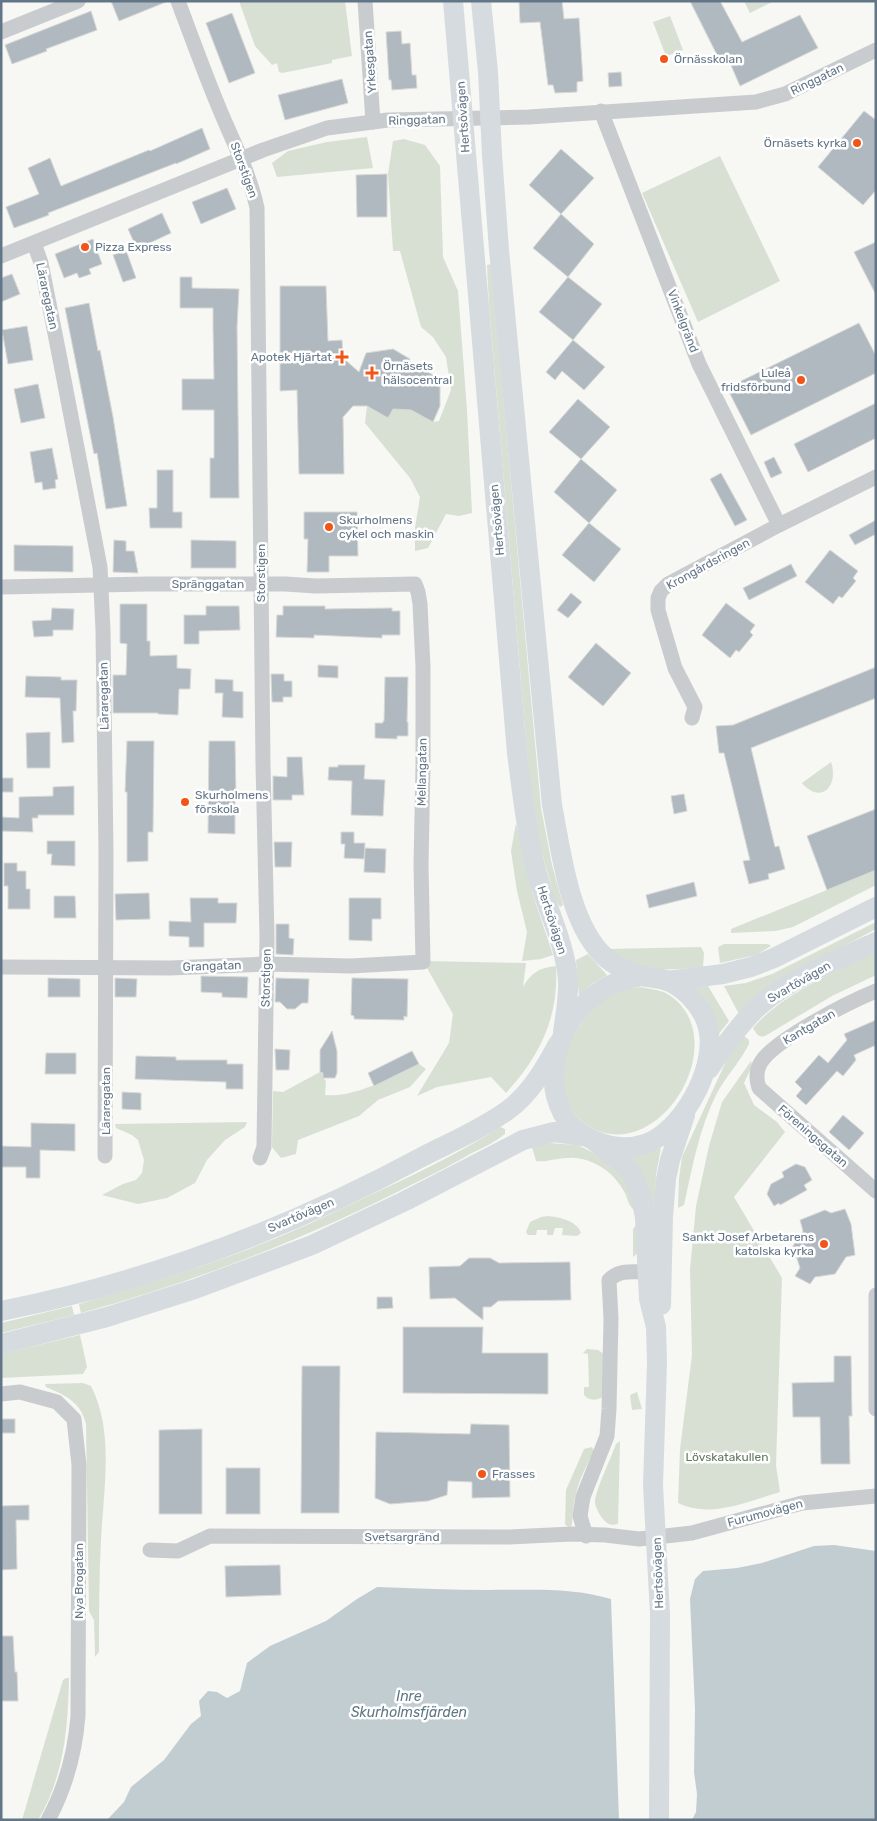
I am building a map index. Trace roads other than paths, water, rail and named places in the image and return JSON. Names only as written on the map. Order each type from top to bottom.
[{"type":"main road","name":"Hertsövägen","points":[[452,1],[517,753],[530,845],[564,957],[568,981],[568,997],[561,1039]]},
{"type":"main road","name":"Hertsövägen","points":[[481,1],[488,72],[500,260],[552,805],[574,905],[587,933],[594,946],[609,961],[622,969],[642,976]]},
{"type":"main road","points":[[588,1138],[566,1119],[556,1098],[554,1069],[561,1039],[581,1008],[600,991],[624,979],[642,976],[667,981],[723,974],[751,967],[774,958],[876,907]]},
{"type":"main road","name":"Svartövägen","points":[[695,1094],[725,1045],[748,1017],[762,1004],[786,987],[876,942]]},
{"type":"main road","points":[[1,1344],[107,1317],[195,1289],[312,1245],[405,1201],[523,1140],[554,1132],[588,1138],[618,1148],[646,1144],[664,1133],[684,1113],[695,1094],[708,1056],[709,1033],[707,1026],[692,1000],[681,989],[667,981]]},
{"type":"main road","name":"Svartövägen","points":[[1,1311],[43,1303],[101,1288],[199,1257],[299,1217],[381,1180],[473,1131],[508,1109],[525,1094],[561,1039]]},
{"type":"main road","name":"Hertsövägen","points":[[656,1327],[662,1300],[662,1218],[666,1179],[677,1136],[695,1094]]},
{"type":"main road","name":"Hertsövägen","points":[[588,1138],[619,1160],[631,1172],[641,1196],[645,1218],[649,1299],[656,1327],[657,1363],[653,1485],[660,1614],[659,1820]]},
{"type":"street","points":[[1,32],[78,1]]},
{"type":"street","name":"Storstigen","points":[[178,1],[214,98],[241,159],[254,196],[258,223],[266,964],[264,1147],[260,1158]]},
{"type":"street","name":"Yrkesgatan","points":[[366,1],[373,122]]},
{"type":"street","name":"Ringgatan","points":[[1,256],[241,159],[327,128],[373,122],[528,117],[762,101],[785,94],[876,50]]},
{"type":"street","name":"Vinkelgränd","points":[[601,111],[700,364],[779,525]]},
{"type":"street","name":"Läraregatan","points":[[34,243],[41,263],[100,567],[106,852],[105,1156]]},
{"type":"street","name":"Krongårdsringen","points":[[692,718],[695,707],[675,668],[658,610],[658,598],[661,591],[668,584],[779,525],[876,477]]},
{"type":"street","name":"Spränggatan","points":[[1,587],[415,584]]},
{"type":"street","name":"Mellangatan","points":[[415,584],[420,604],[422,667],[421,865],[423,962]]},
{"type":"street","name":"Grangatan","points":[[1,967],[105,968],[266,964],[351,966],[423,962]]},
{"type":"street","name":"Kantgatan","points":[[757,1077],[762,1061],[778,1045],[836,1011],[876,991]]},
{"type":"street","name":"Föreningsgatan","points":[[757,1077],[759,1088],[876,1191]]},
{"type":"street","points":[[586,1536],[580,1516],[583,1497],[607,1436],[611,1319],[609,1280],[615,1274],[622,1271],[648,1272]]},
{"type":"street","points":[[876,1295],[876,1409]]},
{"type":"street","name":"Nya Brogatan","points":[[1,1394],[20,1392],[57,1402],[74,1419],[79,1465],[78,1716],[74,1751],[69,1771],[48,1820]]},
{"type":"street","name":"Furumovägen","points":[[656,1537],[692,1533],[802,1502],[876,1496]]},
{"type":"street","name":"Svetsargränd","points":[[150,1550],[178,1551],[210,1536],[509,1538],[572,1534],[586,1536],[605,1535],[629,1539],[656,1537]]},
{"type":"water","points":[[834,1545],[876,1551],[876,1820],[692,1820],[696,1812],[697,1794],[694,1772],[695,1709],[690,1599],[695,1579],[703,1571],[737,1568],[762,1563],[814,1546]]},
{"type":"water","name":"Inre Skurholmsfjärden","points":[[377,1587],[461,1590],[550,1590],[596,1595],[611,1599],[619,1820],[107,1820],[124,1802],[131,1787],[164,1760],[191,1724],[201,1716],[199,1701],[208,1691],[217,1692],[227,1698],[240,1691],[247,1663],[270,1646],[326,1621]]},
{"type":"place","name":"Örnässkolan","points":[[664,59]]},
{"type":"place","name":"Örnäsets kyrka","points":[[857,143]]},
{"type":"place","name":"Pizza Express","points":[[85,247]]},
{"type":"place","name":"Apotek Hjärtat","points":[[342,357]]},
{"type":"place","name":"Örnäsets hälsocentral","points":[[372,373]]},
{"type":"place","name":"Luleå fridsförbund","points":[[801,380]]},
{"type":"place","name":"Skurholmens cykel och maskin","points":[[329,527]]},
{"type":"place","name":"Skurholmens förskola","points":[[185,802]]},
{"type":"place","name":"Sankt Josef Arbetarens katolska kyrka","points":[[824,1244]]},
{"type":"place","name":"Frasses","points":[[482,1474]]},
{"type":"park label","name":"Lövskatakullen","points":[[727,1457]]}]
